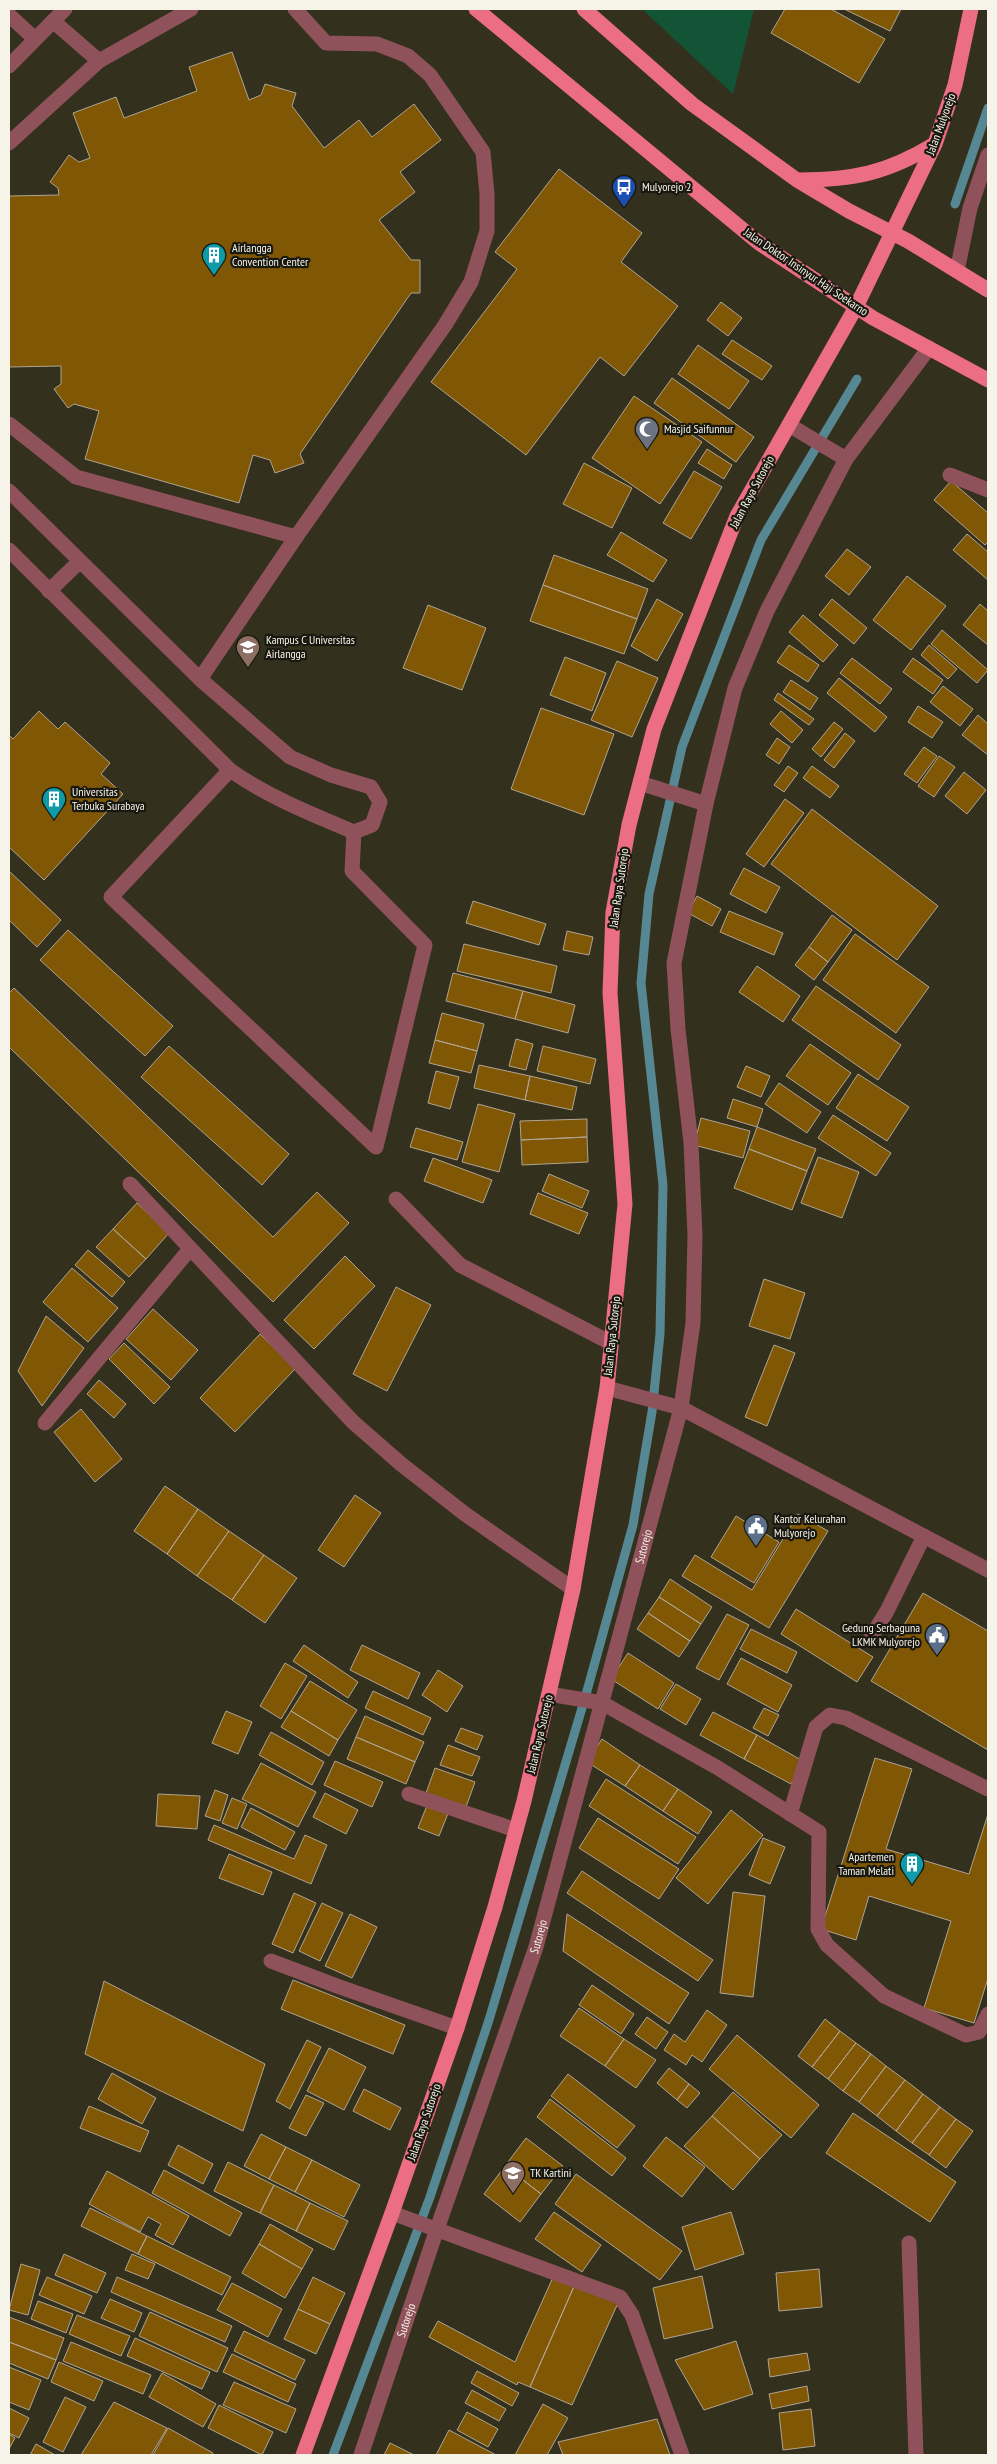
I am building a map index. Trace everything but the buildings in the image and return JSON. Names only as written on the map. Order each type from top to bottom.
[{"type":"main road","name":"Jalan Doktor Insinyur Haji Soekarno","points":[[476,9],[759,243],[873,318],[988,380]]},
{"type":"main road","points":[[584,9],[692,104],[797,180],[849,211],[893,233],[988,290]]},
{"type":"main road","name":"Jalan Mulyorejo","points":[[893,233],[935,144],[954,85],[971,9]]},
{"type":"main road","points":[[797,180],[838,180],[867,175],[909,159],[935,144]]},
{"type":"main road","name":"Jalan Raya Sutorejo","points":[[303,2455],[396,2214],[495,1907],[554,1695],[607,1388],[625,1204],[610,993],[613,912],[629,825],[654,729],[736,516],[796,428],[893,233]]},
{"type":"street","points":[[12,9],[9,14],[35,40]]},
{"type":"street","points":[[9,66],[65,9]]},
{"type":"street","points":[[9,143],[99,61],[191,9]]},
{"type":"street","points":[[200,679],[296,537],[445,325],[471,282],[487,231],[487,194],[483,152],[430,75],[408,56],[377,44],[326,42],[295,9]]},
{"type":"street","points":[[53,21],[99,61]]},
{"type":"street","points":[[957,271],[970,208],[988,155]]},
{"type":"street","name":"Sutorejo","points":[[360,2455],[433,2228],[536,1948],[597,1702],[675,1406],[693,1323],[695,1236],[691,1143],[678,1029],[674,963],[706,804],[735,688],[767,611],[842,456],[929,348]]},
{"type":"street","points":[[9,424],[76,477],[296,537]]},
{"type":"street","points":[[796,428],[842,456]]},
{"type":"street","points":[[950,475],[988,490]]},
{"type":"street","points":[[9,491],[200,679],[290,756],[331,775],[371,787],[380,802],[372,824],[354,832],[288,804],[250,785],[230,770],[9,550]]},
{"type":"street","points":[[49,590],[80,561]]},
{"type":"street","points":[[230,770],[111,897],[376,1147],[425,945],[352,871],[354,832]]},
{"type":"street","points":[[640,783],[706,804]]},
{"type":"street","points":[[130,1184],[353,1422],[401,1464],[465,1514],[573,1589]]},
{"type":"street","points":[[396,1199],[460,1265],[611,1343]]},
{"type":"street","points":[[45,1423],[190,1249]]},
{"type":"street","points":[[607,1388],[675,1406],[988,1570]]},
{"type":"street","points":[[871,1637],[887,1611],[924,1536]]},
{"type":"street","points":[[554,1695],[597,1702],[718,1768],[819,1832],[818,1929],[827,1945],[884,1996],[966,2035],[980,2032],[988,2014]]},
{"type":"street","points":[[790,1814],[816,1727],[830,1716],[846,1718],[988,1789]]},
{"type":"street","points":[[409,1794],[516,1830]]},
{"type":"street","points":[[271,1960],[337,1986],[456,2028]]},
{"type":"street","points":[[396,2214],[603,2289],[624,2300],[632,2315],[682,2455]]},
{"type":"street","points":[[909,2243],[916,2455]]},
{"type":"green space","points":[[642,9],[754,9],[733,94]]},
{"type":"waterway","points":[[955,204],[988,108]]},
{"type":"waterway","points":[[333,2455],[430,2197],[489,2020],[585,1698],[633,1525],[652,1412],[660,1334],[663,1185],[641,983],[649,894],[682,747],[761,540],[857,379]]},
{"type":"place","name":"Mulyorejo 2","points":[[624,208]]},
{"type":"place","name":"Airlangga Convention Center","points":[[214,276]]},
{"type":"place","name":"Masjid Saifunnur","points":[[647,450]]},
{"type":"place","name":"Kampus C Universitas Airlangga","points":[[248,668]]},
{"type":"place","name":"Universitas Terbuka Surabaya","points":[[54,820]]},
{"type":"place","name":"Kantor Kelurahan Mulyorejo","points":[[756,1547]]},
{"type":"place","name":"Gedung Serbaguna LKMK Mulyorejo","points":[[937,1656]]},
{"type":"place","name":"Apartemen Taman Melati","points":[[912,1885]]},
{"type":"place","name":"TK Kartini","points":[[513,2194]]}]
